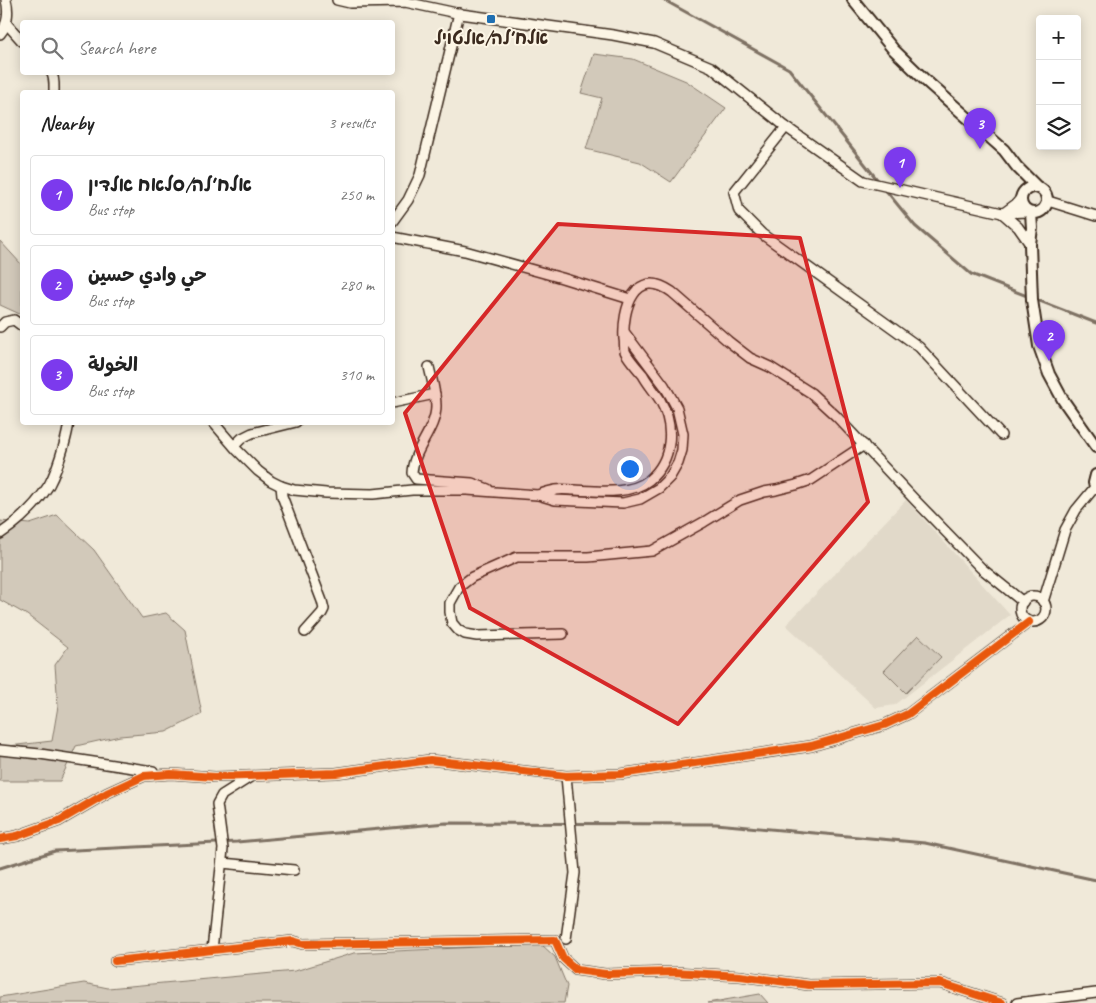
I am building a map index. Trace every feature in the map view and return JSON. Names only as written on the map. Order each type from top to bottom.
[{"type":"street","points":[[0,34],[6,22],[8,8],[6,0]]},
{"type":"street","points":[[337,0],[350,3],[406,2],[459,14],[614,35],[654,43],[711,67],[786,127],[863,181],[1002,213],[1032,213],[1045,208],[1048,201],[1044,191],[1037,187],[1004,150],[925,80],[893,48],[853,0]]},
{"type":"street","points":[[395,218],[408,200],[420,175],[459,14]]},
{"type":"street","points":[[6,22],[20,39]]},
{"type":"street","points":[[53,75],[54,90]]},
{"type":"street","points":[[786,127],[734,192],[739,211],[762,234],[919,348],[1001,434]]},
{"type":"street","points":[[1017,166],[1022,206],[1032,213]]},
{"type":"street","points":[[1002,213],[1016,204],[1029,188],[1037,187]]},
{"type":"street","points":[[1048,201],[1096,216]]},
{"type":"street","points":[[1002,213],[1018,227],[1030,244]]},
{"type":"street","points":[[1032,213],[1030,244],[1032,300],[1039,346],[1049,374],[1063,400],[1096,447]]},
{"type":"street","points":[[395,238],[465,251],[630,299]]},
{"type":"street","points":[[538,495],[558,489],[610,491],[642,485],[650,480],[668,453],[670,438],[669,422],[661,401],[625,351],[624,321],[630,299],[640,287],[648,283],[657,284],[664,287],[698,314],[750,358],[770,367],[811,393],[836,416],[914,500],[982,568],[1022,602]]},
{"type":"street","points":[[0,327],[4,322],[14,320],[20,324]]},
{"type":"street","points":[[216,425],[258,471],[271,481],[294,490],[373,494],[412,490],[467,490],[538,495],[555,500],[623,503],[640,499],[659,488],[670,476],[678,463],[682,450],[683,434],[677,408],[671,396],[624,331]]},
{"type":"street","points":[[429,367],[436,408],[433,421],[412,465],[412,473],[416,478],[472,483],[495,492]]},
{"type":"street","points":[[395,402],[435,394]]},
{"type":"street","points":[[0,534],[38,500],[49,484],[58,465],[68,425]]},
{"type":"street","points":[[234,446],[242,438],[252,433],[284,425]]},
{"type":"street","points":[[563,634],[477,636],[465,634],[452,623],[450,603],[459,587],[472,577],[517,557],[588,557],[652,551],[740,500],[811,480],[864,445]]},
{"type":"street","points":[[1044,602],[1066,530],[1076,510],[1096,488],[1094,483],[1096,475]]},
{"type":"street","points":[[281,486],[282,496],[324,609],[305,632]]},
{"type":"street","points":[[1034,596],[1044,602],[1046,608],[1044,617],[1038,622],[1025,620],[1021,614],[1020,605],[1026,598],[1034,596]]},
{"type":"street","points":[[0,750],[40,754],[171,774],[215,777],[336,773],[430,760],[566,776],[620,774],[811,746],[884,726],[908,714],[1029,622]]},
{"type":"street","points":[[0,839],[17,836],[59,821],[107,793],[144,776],[171,774]]},
{"type":"street","points":[[212,950],[223,849],[217,804],[222,795],[252,776]]},
{"type":"street","points":[[566,776],[575,873],[566,938]]},
{"type":"street","points":[[222,863],[294,870]]},
{"type":"street","points":[[115,960],[293,941],[303,944],[555,940],[562,958],[576,970],[605,974],[674,972],[740,976],[809,985],[940,983],[1002,1003]]},
{"type":"street","points":[[1017,1003],[1096,993]]},
{"type":"highlighted area","points":[[558,224],[800,238],[868,502],[678,724],[470,608],[405,413]]},
{"type":"shaded area","points":[[594,54],[633,59],[686,81],[726,108],[671,182],[640,162],[586,149],[602,98],[581,93]]},
{"type":"shaded area","points":[[0,241],[20,263],[20,314],[0,305]]},
{"type":"shaded area","points":[[906,500],[1010,615],[895,705],[876,708],[786,625]]},
{"type":"shaded area","points":[[57,515],[94,550],[142,618],[166,613],[185,630],[202,714],[166,732],[120,736],[76,746],[60,781],[0,781],[0,747],[52,741],[58,706],[55,665],[68,647],[27,615],[0,600],[0,521],[30,524]]},
{"type":"shaded area","points":[[918,635],[941,657],[906,693],[884,671]]},
{"type":"shaded area","points":[[541,944],[555,957],[567,986],[564,1003],[0,1003],[0,997],[84,983],[108,988],[295,971],[354,953]]},
{"type":"shaded area","points":[[760,994],[768,1003],[707,1003]]},
{"type":"waterway","points":[[664,0],[789,69],[880,183]]},
{"type":"waterway","points":[[884,188],[915,226],[971,274],[1096,323]]},
{"type":"waterway","points":[[0,868],[55,851],[237,842],[446,823],[716,824],[925,843],[1096,880]]},
{"type":"cycle path","points":[[0,839],[17,836],[59,821],[107,793],[144,776],[171,774],[215,777],[336,773],[430,760],[566,776],[620,774],[811,746],[884,725],[908,714],[1029,622]]},
{"type":"cycle path","points":[[115,961],[293,941],[303,944],[555,940],[563,958],[576,970],[605,974],[674,972],[740,976],[809,985],[940,983],[1002,1003]]},
{"type":"place","name":"אלח׳לה/אלטויל","points":[[491,19]]},
{"type":"place","name":"الخولة","points":[[980,149]]},
{"type":"place","name":"אלח׳לה/סלאח אלדין","points":[[900,188]]},
{"type":"place","name":"حي وادي حسين","points":[[1049,361]]}]
